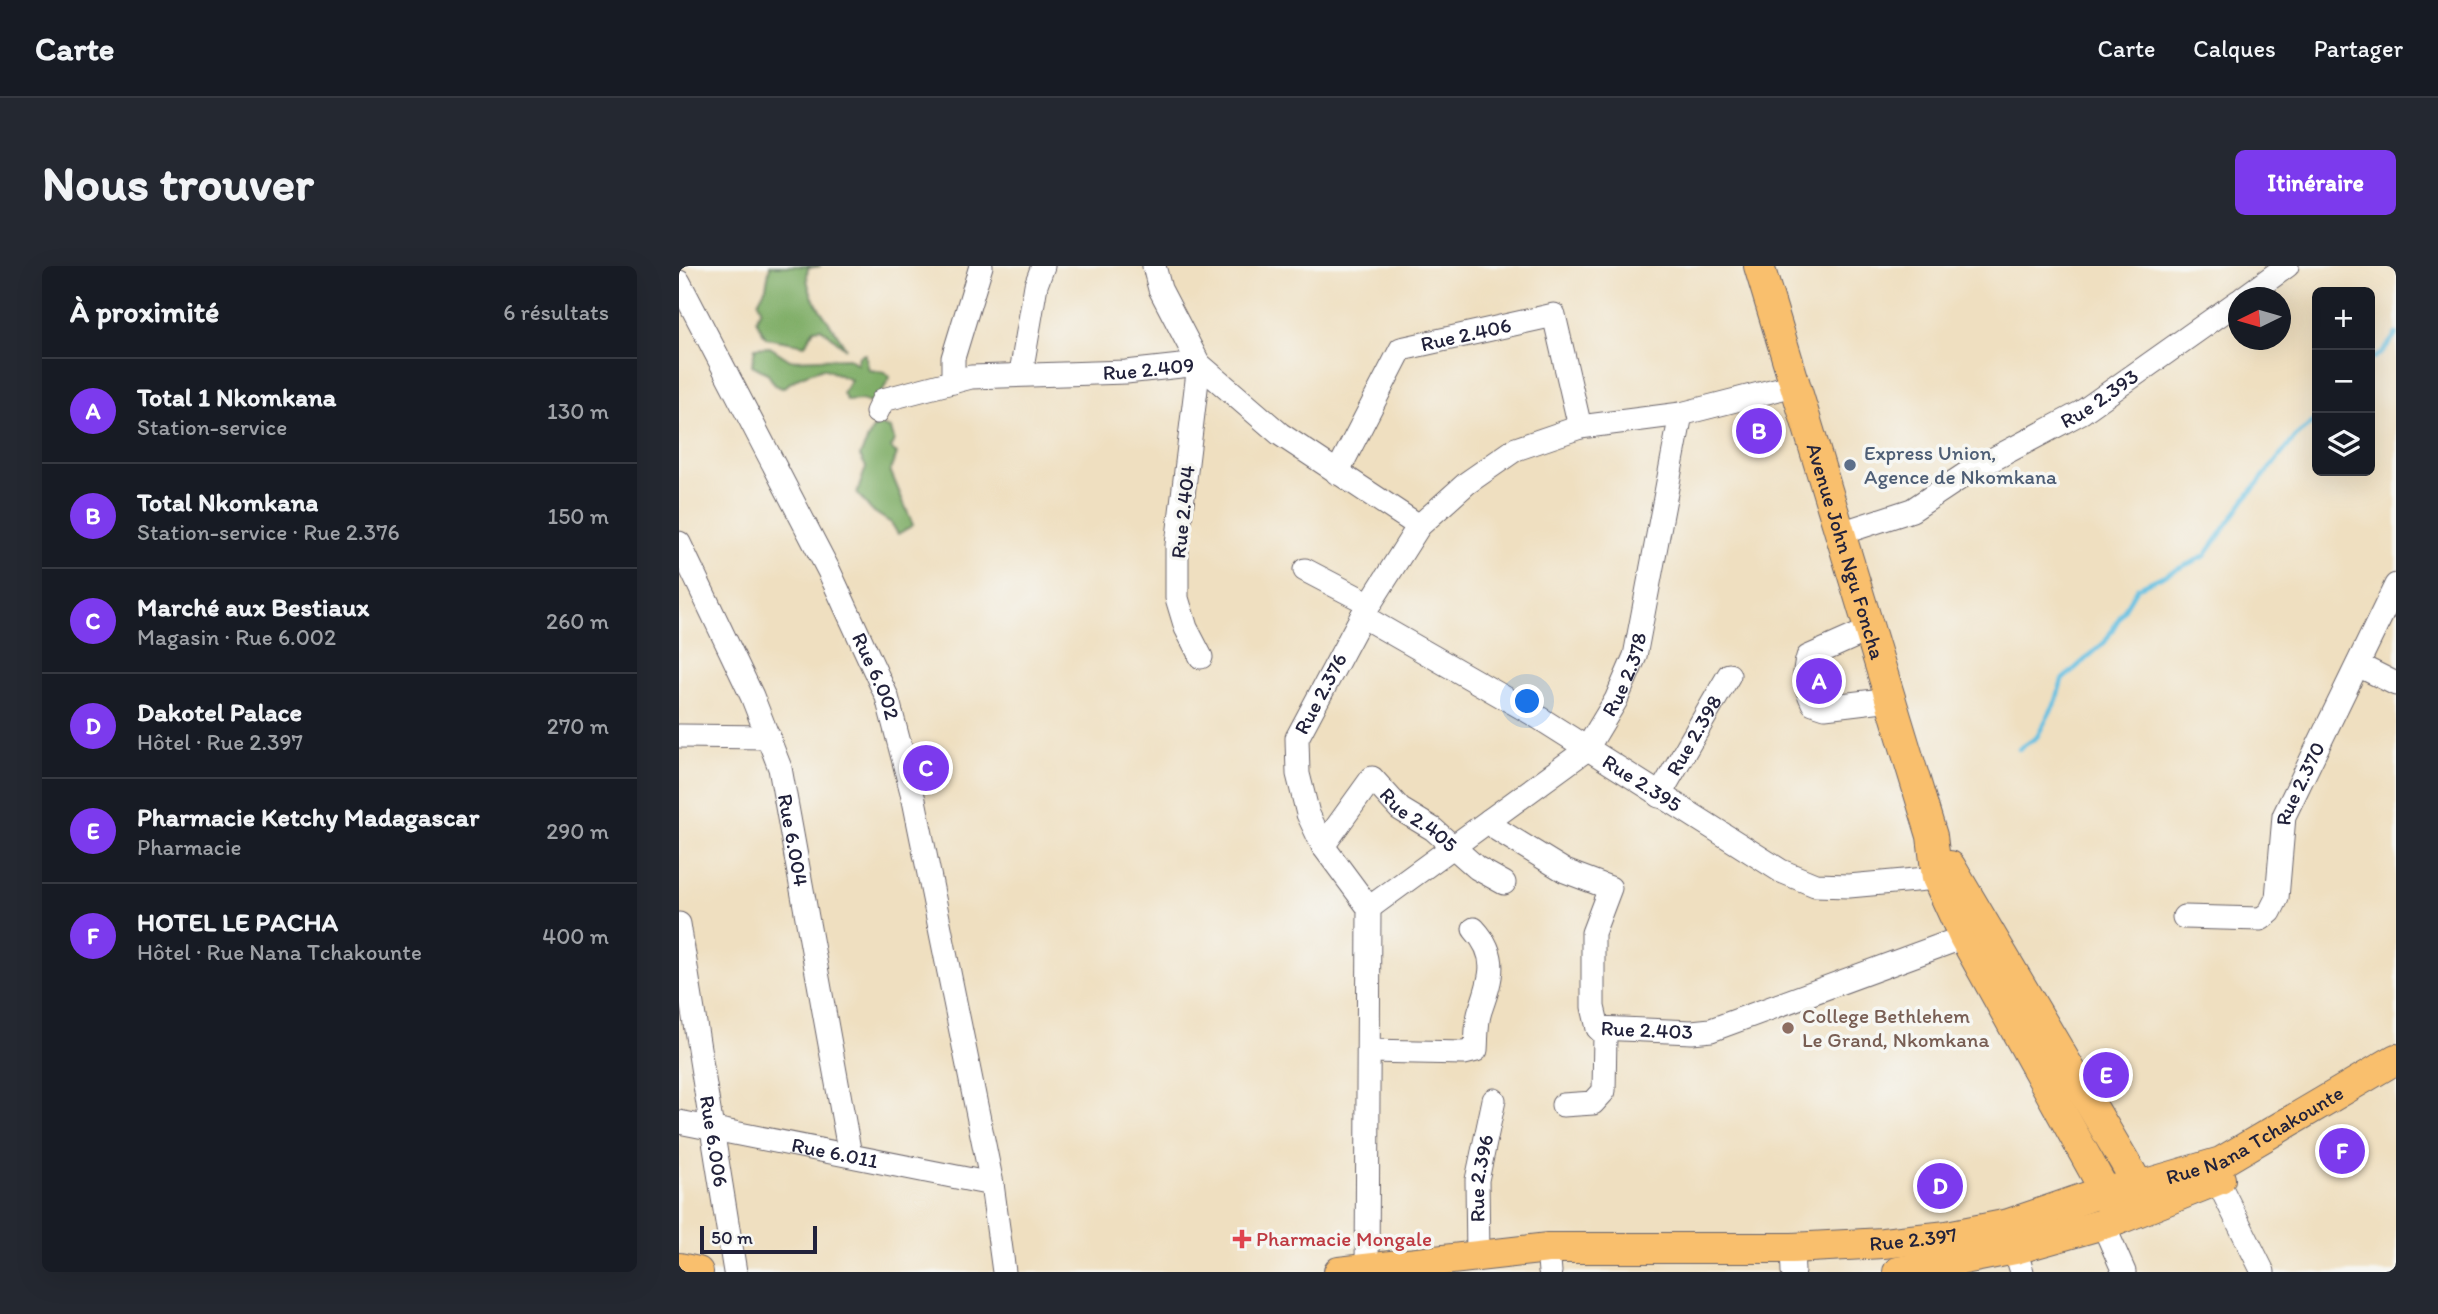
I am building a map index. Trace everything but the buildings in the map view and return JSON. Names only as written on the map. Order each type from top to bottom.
[{"type":"main road","name":"Avenue John Ngu Foncha","points":[[1759,266],[1838,534],[1933,836],[1937,878],[1964,937],[2074,1141],[2105,1191],[2110,1222]]},
{"type":"main road","name":"Avenue John Ngu Foncha","points":[[1933,836],[2142,1196]]},
{"type":"main road","name":"Rue Nana Tchakounte","points":[[2204,1174],[2396,1059]]},
{"type":"main road","name":"Rue Nana Tchakounte","points":[[2110,1222],[2142,1196],[2204,1174],[2396,1082]]},
{"type":"main road","points":[[2109,1138],[2136,1153],[2204,1174]]},
{"type":"main road","points":[[2036,1214],[2053,1203],[2066,1183],[2074,1160],[2074,1141]]},
{"type":"main road","name":"Rue 2.397","points":[[1358,1270],[1478,1257],[1549,1260],[1792,1260],[2009,1224],[2105,1191]]},
{"type":"main road","name":"Rue Nana Tchakounte","points":[[2105,1191],[2142,1196]]},
{"type":"main road","name":"Rue 2.397","points":[[1899,1272],[2019,1261],[2110,1222]]},
{"type":"main road","points":[[679,1268],[698,1272]]},
{"type":"street","points":[[953,382],[953,358],[981,266]]},
{"type":"street","points":[[1021,373],[1036,285],[1043,266]]},
{"type":"street","points":[[1154,266],[1160,289],[1199,364]]},
{"type":"street","points":[[2258,287],[2287,266]]},
{"type":"street","name":"Rue 6.002","points":[[679,282],[829,572],[887,697],[913,800],[992,1184],[1004,1272]]},
{"type":"street","name":"Rue 2.393","points":[[1838,534],[1912,510],[1969,472],[2082,412],[2228,308]]},
{"type":"street","name":"Rue 2.406","points":[[1337,473],[1401,349],[1554,315],[1580,427]]},
{"type":"street","name":"Rue 2.409","points":[[877,412],[883,400],[971,377],[1021,373],[1126,372],[1199,364],[1280,434],[1419,526]]},
{"type":"street","name":"Rue 2.404","points":[[1199,364],[1177,545],[1177,597],[1186,628],[1201,657]]},
{"type":"street","name":"Rue 2.376","points":[[1369,908],[1323,846],[1308,814],[1298,774],[1297,738],[1366,610],[1419,526],[1467,483],[1516,449],[1580,427],[1682,414],[1794,385]]},
{"type":"street","name":"Rue 2.378","points":[[1369,908],[1586,750],[1616,700],[1635,656],[1682,414]]},
{"type":"street","name":"Rue 6.004","points":[[679,543],[769,737],[780,768],[850,1155]]},
{"type":"street","name":"Rue 2.395","points":[[1305,570],[1781,871],[1815,885],[1849,887],[1937,878]]},
{"type":"street","name":"Rue 2.370","points":[[2185,917],[2261,919],[2270,912],[2277,898],[2284,816],[2396,585]]},
{"type":"street","points":[[1869,630],[1808,657],[1804,670],[1805,685],[1813,703],[1825,707],[1891,698]]},
{"type":"street","points":[[2358,665],[2396,684]]},
{"type":"street","name":"Rue 2.398","points":[[1660,796],[1729,675]]},
{"type":"street","points":[[679,736],[769,737]]},
{"type":"street","name":"Rue 2.405","points":[[1323,846],[1372,778],[1400,809],[1454,846],[1477,868],[1504,883]]},
{"type":"street","name":"Rue 2.403","points":[[1490,820],[1498,830],[1565,871],[1610,888],[1593,933],[1593,996],[1598,1028],[1692,1032],[1711,1030],[1964,937]]},
{"type":"street","points":[[1358,1270],[1369,1051],[1369,908]]},
{"type":"street","name":"Rue 6.006","points":[[679,923],[683,972],[714,1128],[735,1272]]},
{"type":"street","points":[[1369,1051],[1464,1053],[1476,1050],[1479,1013],[1489,992],[1491,966],[1488,944],[1474,929]]},
{"type":"street","points":[[1563,1105],[1593,1103],[1604,1091],[1607,1066],[1605,1035],[1598,1028]]},
{"type":"street","name":"Rue 2.396","points":[[1478,1257],[1477,1180],[1494,1100]]},
{"type":"street","name":"Rue 6.011","points":[[679,1122],[992,1184]]},
{"type":"street","points":[[2204,1174],[2263,1272]]},
{"type":"street","points":[[2110,1222],[2124,1272]]},
{"type":"green space","points":[[770,266],[821,266],[808,268],[809,289],[846,349],[821,328],[814,329],[805,345],[766,338],[756,320],[761,309],[758,302],[766,287]]},
{"type":"green space","points":[[770,347],[790,360],[849,358],[857,364],[859,356],[865,354],[869,370],[885,372],[890,377],[875,405],[862,400],[847,401],[843,393],[851,380],[823,368],[801,376],[782,388],[775,385],[767,373],[752,365],[755,348]]},
{"type":"green space","points":[[881,425],[891,429],[894,439],[891,448],[897,454],[890,470],[913,525],[898,534],[891,523],[871,510],[857,493],[866,467],[860,456],[873,428]]},
{"type":"waterway","points":[[2375,357],[2382,353],[2396,334]]},
{"type":"waterway","points":[[2019,749],[2037,737],[2056,701],[2062,680],[2105,642],[2137,588],[2205,556],[2245,499],[2298,434],[2312,423]]},
{"type":"place","name":"Total Nkomkana","points":[[1759,431]]},
{"type":"place","name":"Express Union, Agence de Nkomkana","points":[[1850,465]]},
{"type":"place","name":"Total 1 Nkomkana","points":[[1819,681]]},
{"type":"place","name":"Marché aux Bestiaux","points":[[926,768]]},
{"type":"place","name":"College Bethlehem Le Grand, Nkomkana","points":[[1788,1028]]},
{"type":"place","name":"Pharmacie Ketchy Madagascar","points":[[2106,1075]]},
{"type":"place","name":"HOTEL LE PACHA","points":[[2342,1151]]},
{"type":"place","name":"Dakotel Palace","points":[[1940,1186]]},
{"type":"place","name":"Pharmacie Mongale","points":[[1242,1239]]}]
